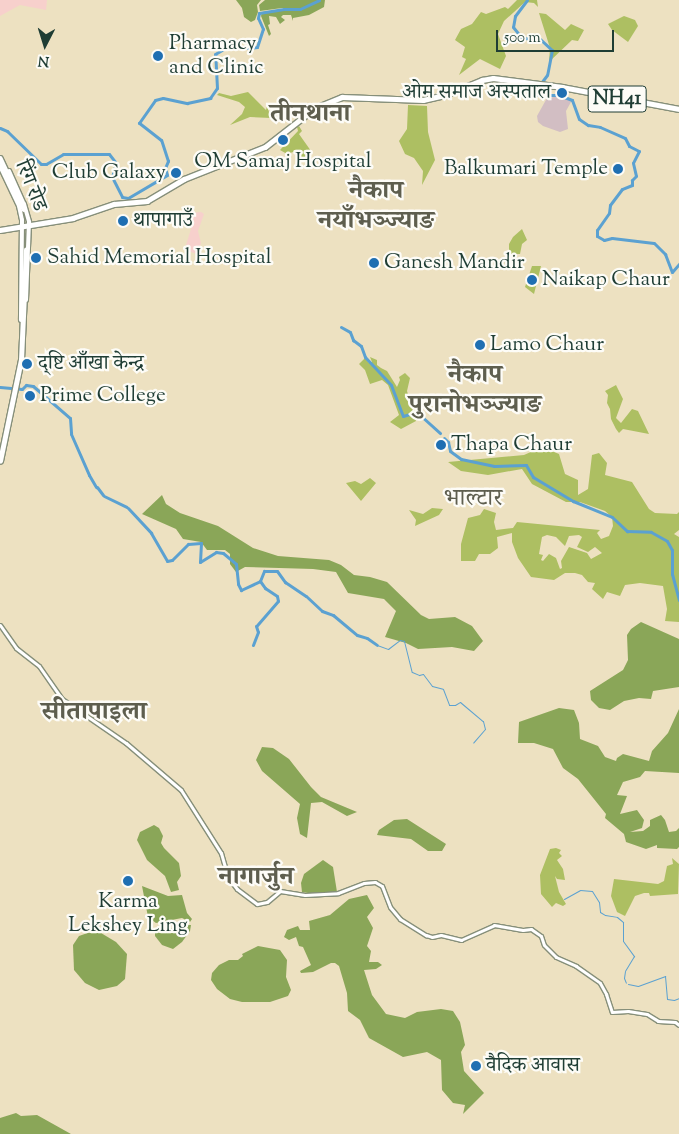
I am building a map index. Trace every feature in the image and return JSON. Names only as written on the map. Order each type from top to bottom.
[{"type":"highway","name":"NH41","points":[[0,230],[73,218],[118,204],[146,201],[180,181],[269,145],[315,108],[337,98],[426,100],[490,78],[556,87],[679,110]]},
{"type":"highway","points":[[0,158],[23,209],[0,162]]},
{"type":"highway","points":[[0,461],[14,385],[21,360],[25,250]]},
{"type":"main road","name":"रिंग रोड","points":[[0,154],[24,204],[32,226],[22,320]]},
{"type":"main road","points":[[0,166],[19,206],[22,227],[22,320]]},
{"type":"main road","points":[[0,625],[16,648],[38,666],[62,699],[126,744],[181,790],[221,853],[228,877],[237,889],[257,904],[266,902],[280,891],[304,895],[338,893],[364,883],[375,882],[382,886],[390,907],[400,919],[426,935],[432,937],[441,935],[461,940],[494,925],[511,926],[524,930],[531,929],[541,936],[544,944],[556,957],[576,966],[600,984],[606,994],[612,1012],[628,1011],[647,1014],[658,1020],[675,1022],[679,1026]]},
{"type":"shaded area","points":[[0,0],[47,0],[46,10],[20,5],[0,16]]},
{"type":"shaded area","points":[[561,96],[570,99],[571,102],[566,111],[568,129],[560,132],[543,126],[538,122],[537,116],[547,98]]},
{"type":"shaded area","points":[[201,212],[204,214],[198,231],[201,243],[197,254],[188,251],[186,245],[191,229],[190,213]]},
{"type":"green space","points":[[236,0],[261,0],[257,5],[258,12],[255,20],[251,22],[244,17],[242,8]]},
{"type":"green space","points":[[265,0],[325,0],[324,7],[309,15],[293,18],[293,21],[291,15],[283,15],[281,17],[285,20],[280,24],[276,17],[269,16],[270,24],[268,25],[271,34],[269,36],[261,16],[262,12],[302,9],[282,8],[260,11],[259,5]]},
{"type":"green space","points":[[517,0],[537,0],[538,7],[534,3],[525,2],[504,21],[498,34],[506,56],[500,69],[480,59],[459,75],[466,59],[462,57],[465,47],[455,40],[461,29],[472,24],[481,12],[486,14],[505,7],[508,9]]},
{"type":"green space","points":[[539,13],[546,14],[565,30],[571,24],[584,30],[578,41],[572,40],[549,62],[550,48]]},
{"type":"green space","points":[[624,16],[635,20],[638,26],[628,42],[612,30],[608,24]]},
{"type":"green space","points":[[248,92],[266,110],[267,106],[271,118],[250,117],[230,125],[242,114],[245,107],[239,102],[217,95],[219,93],[231,96]]},
{"type":"green space","points":[[408,105],[427,106],[428,132],[435,160],[422,185],[423,171],[414,158],[405,154],[399,141],[407,129]]},
{"type":"green space","points":[[299,126],[302,131],[299,134],[311,151],[303,160],[293,152],[287,154],[280,150],[298,131],[297,127]]},
{"type":"green space","points":[[522,229],[527,240],[522,244],[520,254],[509,254],[509,244],[513,237]]},
{"type":"green space","name":"Naikap Chaur","points":[[532,266],[541,266],[534,294],[525,287]]},
{"type":"green space","points":[[370,357],[377,360],[377,365],[387,371],[397,387],[400,380],[399,377],[405,373],[410,378],[407,391],[416,421],[401,429],[390,422],[399,415],[388,385],[382,380],[370,384],[365,370],[359,364],[365,358],[369,363],[372,362]]},
{"type":"green space","points":[[616,385],[623,399],[616,418],[621,423],[632,409],[638,411],[649,434],[623,429],[619,433],[616,429],[611,419],[607,403],[608,395],[605,391]]},
{"type":"green space","points":[[542,447],[559,454],[565,474],[578,480],[578,495],[588,489],[592,455],[599,453],[607,463],[605,475],[632,482],[649,509],[655,513],[677,514],[679,512],[679,530],[674,534],[679,537],[679,622],[665,621],[667,609],[663,586],[640,583],[625,585],[620,596],[607,592],[603,599],[592,589],[595,583],[588,582],[582,575],[565,573],[554,580],[531,577],[518,558],[512,542],[512,533],[497,537],[498,548],[490,554],[479,554],[475,561],[461,561],[461,544],[468,518],[480,515],[484,509],[496,513],[494,522],[496,530],[513,528],[517,522],[600,530],[597,533],[601,539],[609,536],[613,526],[612,517],[605,511],[580,502],[566,502],[532,484],[522,469],[488,475],[461,471],[448,462],[524,455]],"holes":[[[547,535],[556,537],[565,546],[569,536],[579,535],[582,537],[577,547],[588,552],[595,547],[602,553],[591,559],[587,553],[569,547],[561,561],[562,568],[560,569],[556,558],[549,554],[543,561],[541,560],[543,555],[539,554],[542,537]]]},
{"type":"green space","points":[[370,478],[376,483],[361,501],[346,483],[355,481],[361,484]]},
{"type":"green space","points":[[162,495],[166,504],[180,513],[218,526],[253,548],[278,556],[329,560],[341,565],[354,575],[387,582],[421,615],[429,619],[455,617],[472,626],[483,641],[474,651],[452,647],[418,649],[406,643],[385,637],[396,611],[384,599],[348,593],[336,572],[313,569],[245,567],[236,572],[230,564],[230,554],[225,550],[207,550],[201,542],[183,539],[176,529],[142,514]]},
{"type":"green space","points":[[432,508],[443,509],[439,515],[415,526],[416,520],[409,510],[423,514]]},
{"type":"green space","points":[[641,622],[679,639],[679,687],[653,691],[651,699],[639,698],[624,701],[610,710],[599,708],[591,700],[590,691],[623,670],[628,660],[627,635],[631,629]]},
{"type":"green space","points":[[559,708],[574,710],[579,723],[580,739],[598,746],[605,757],[616,761],[623,754],[649,761],[652,751],[668,733],[679,709],[679,773],[645,771],[640,777],[623,782],[617,795],[627,796],[620,814],[637,810],[644,820],[642,828],[630,832],[643,831],[650,826],[650,820],[661,815],[669,832],[676,831],[679,828],[679,847],[677,849],[657,848],[657,845],[646,849],[626,842],[624,834],[605,818],[606,814],[578,779],[563,768],[553,749],[534,743],[518,743],[519,722]]},
{"type":"green space","points":[[262,747],[273,748],[289,759],[321,797],[357,812],[347,816],[322,802],[311,803],[307,838],[300,834],[297,818],[300,804],[262,771],[256,760]]},
{"type":"green space","points":[[407,819],[446,844],[442,851],[428,851],[411,839],[377,835],[379,830],[394,820]]},
{"type":"green space","points":[[154,825],[159,828],[163,836],[161,843],[164,848],[179,863],[181,876],[177,882],[179,890],[171,892],[165,876],[147,860],[137,840],[140,832]]},
{"type":"green space","points":[[556,848],[561,850],[559,853],[562,856],[557,860],[563,869],[565,880],[557,879],[555,876],[559,892],[566,904],[563,906],[556,903],[552,907],[541,894],[540,875],[550,849]]},
{"type":"green space","points":[[672,858],[679,864],[678,894],[650,896],[649,893],[644,893],[635,896],[625,916],[617,912],[611,896],[614,879],[658,884],[664,881],[667,866],[673,864]]},
{"type":"green space","points":[[323,860],[333,867],[337,892],[314,894],[302,892],[301,883],[304,874]]},
{"type":"green space","points":[[142,886],[168,896],[182,895],[187,913],[192,919],[190,922],[182,918],[156,923],[148,917]]},
{"type":"green space","points":[[367,895],[374,908],[367,917],[373,928],[367,946],[371,951],[369,962],[378,962],[382,965],[376,969],[364,970],[372,995],[386,1014],[405,1018],[417,1012],[441,1009],[453,1011],[460,1022],[465,1045],[461,1052],[464,1071],[484,1093],[463,1114],[465,1105],[453,1103],[442,1090],[441,1060],[427,1052],[403,1057],[369,1038],[360,1020],[348,1011],[347,993],[339,966],[331,963],[313,972],[301,973],[300,971],[311,965],[303,947],[299,946],[296,937],[289,940],[284,937],[287,930],[298,926],[300,930],[310,930],[309,921],[330,915],[349,899]]},
{"type":"green space","points":[[182,925],[191,925],[190,931],[182,942],[173,949],[162,945],[155,936],[155,933]]},
{"type":"green space","points":[[96,930],[116,942],[127,954],[125,979],[117,986],[99,990],[85,983],[74,970],[73,945],[79,936]]},
{"type":"green space","points":[[258,946],[280,950],[287,960],[286,977],[291,990],[288,996],[270,1002],[242,1002],[230,999],[217,989],[211,980],[212,973],[219,965],[229,960],[238,960],[243,956],[242,954]]},
{"type":"green space","points":[[16,1113],[21,1116],[37,1115],[71,1134],[0,1134],[0,1118]]},
{"type":"waterway","points":[[0,128],[7,131],[41,164],[46,164],[63,154],[109,154],[116,163],[112,177],[122,197],[128,198],[167,175],[165,168],[168,161],[161,140],[139,123],[155,100],[163,98],[187,103],[210,98],[217,88],[215,54],[229,46],[257,47],[263,29],[258,18],[259,13],[284,9],[300,9],[319,0]]},
{"type":"waterway","points":[[527,0],[515,16],[513,27],[522,38],[540,39],[552,50],[547,75],[538,87],[538,95],[559,95],[572,100],[579,119],[588,125],[600,127],[625,138],[629,146],[639,151],[633,163],[636,176],[632,180],[632,185],[622,189],[610,205],[609,213],[597,230],[597,236],[604,240],[612,238],[654,243],[665,254],[672,272],[679,264]]},
{"type":"waterway","points":[[341,327],[350,332],[353,340],[361,346],[365,357],[391,385],[403,416],[413,413],[420,415],[440,433]]},
{"type":"waterway","points":[[0,387],[22,389],[26,385],[33,386],[70,418],[71,434],[89,475]]},
{"type":"waterway","points":[[444,438],[448,442],[450,451],[461,459],[494,466],[526,465],[533,477],[573,501],[612,517],[627,531],[651,532],[667,541],[672,550],[672,574],[679,600]]},
{"type":"waterway","points":[[89,475],[96,487]]},
{"type":"waterway","points":[[97,487],[103,495]]},
{"type":"waterway","points":[[104,496],[127,507]]},
{"type":"waterway","points":[[128,508],[151,533],[167,561],[172,560],[188,544],[201,543],[200,562],[216,552],[223,553],[236,564],[238,584],[241,590],[260,581],[265,588],[277,596],[278,601],[256,626],[258,632],[253,645]]},
{"type":"waterway","points":[[260,581],[264,571],[277,571],[285,582],[306,596],[322,611],[333,615],[357,635],[367,638],[377,645]]},
{"type":"waterway","points":[[377,645],[388,649],[400,640],[404,641],[412,672],[419,675],[423,674],[432,686],[443,689],[449,705],[455,705],[460,702],[483,721],[485,729],[473,743]]},
{"type":"waterway","points":[[564,899],[580,890],[592,891],[599,902],[600,912],[617,917],[623,922],[623,941],[634,956],[625,971],[624,978],[626,983]]},
{"type":"waterway","points":[[628,984],[638,986],[665,976],[667,999],[674,1000],[679,998]]},
{"type":"tunnel","points":[[25,213],[26,242]]},
{"type":"place","name":"Pharmacy and Clinic","points":[[158,56]]},
{"type":"place","name":"ओम समाज अस्पताल","points":[[562,93]]},
{"type":"place","name":"OM Samaj Hospital","points":[[283,140]]},
{"type":"place","name":"Balkumari Temple","points":[[618,169]]},
{"type":"place","name":"Club Galaxy","points":[[176,173]]},
{"type":"place","name":"थापागाउँ","points":[[123,221]]},
{"type":"place","name":"Sahid Memorial Hospital","points":[[36,258]]},
{"type":"place","name":"Ganesh Mandir","points":[[374,263]]},
{"type":"place","name":"Naikap Chaur","points":[[532,280]]},
{"type":"place","name":"Lamo Chaur","points":[[480,345]]},
{"type":"place","name":"द्ष्टि आँखा केन्द्र","points":[[27,364]]},
{"type":"place","name":"Prime College","points":[[30,396]]},
{"type":"place","name":"Thapa Chaur","points":[[441,445]]},
{"type":"place","name":"Karma Lekshey Ling","points":[[128,881]]},
{"type":"place","name":"वैदिक आवास","points":[[476,1066]]},
{"type":"district","name":"तीनथाना","points":[[310,115]]},
{"type":"district","name":"नैकाप नयाँभञ्ज्याङ","points":[[376,207]]},
{"type":"district","name":"नैकाप पुरानोभञ्ज्याङ","points":[[475,391]]},
{"type":"district","name":"भाल्टार","points":[[473,500]]},
{"type":"district","name":"सीतापाइला","points":[[94,713]]},
{"type":"district","name":"नागार्जुन","points":[[256,878]]}]
